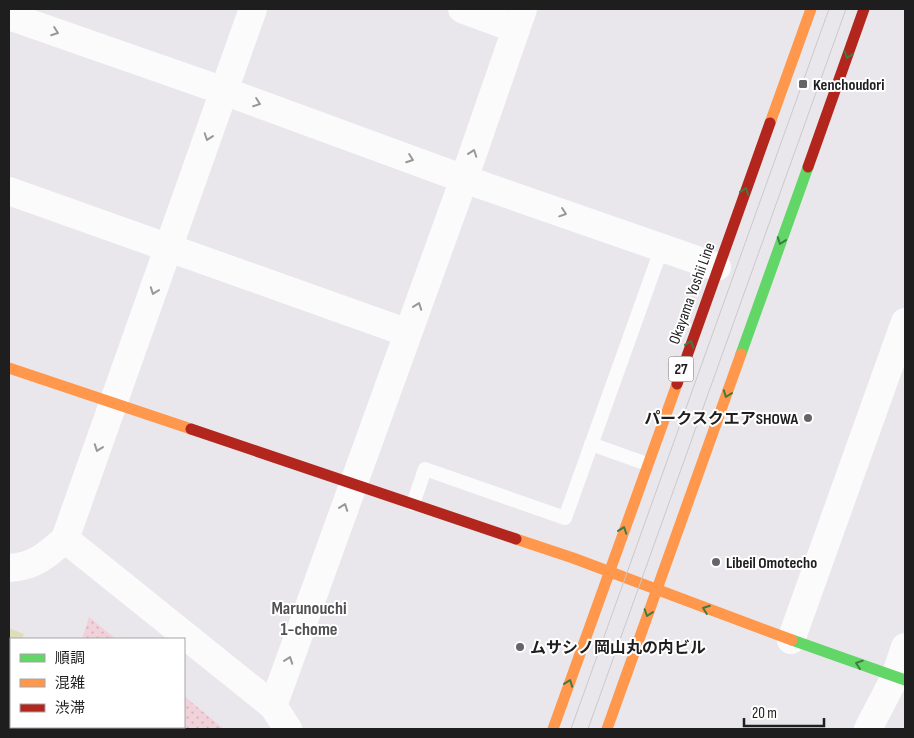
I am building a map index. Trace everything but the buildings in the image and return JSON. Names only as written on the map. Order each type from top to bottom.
[{"type":"main road","name":"Okayama Yoshii Line","points":[[553,729],[810,9]]},
{"type":"main road","points":[[607,729],[864,9]]},
{"type":"main road","points":[[9,368],[353,483],[609,572],[791,640],[900,678]]},
{"type":"street","points":[[9,568],[23,568],[46,556],[64,539],[170,248],[253,9]]},
{"type":"street","points":[[273,706],[520,19],[462,9]]},
{"type":"street","points":[[9,16],[224,91],[464,179],[717,267]]},
{"type":"street","points":[[9,191],[408,333]]},
{"type":"street","points":[[791,640],[905,322]]},
{"type":"street","points":[[64,539],[273,706],[288,729]]},
{"type":"street","points":[[868,729],[900,678],[905,647]]},
{"type":"lane","points":[[413,504],[425,469],[565,518],[662,247]]},
{"type":"lane","points":[[591,444],[647,464]]},
{"type":"shaded area","points":[[89,617],[115,638],[82,638]]},
{"type":"shaded area","points":[[9,628],[24,634],[22,638],[10,638],[9,678]]},
{"type":"shaded area","points":[[185,697],[224,729],[14,729],[185,728]]},
{"type":"tram line","points":[[571,729],[829,9]]},
{"type":"tram line","points":[[588,729],[846,9]]},
{"type":"traffic: fast","points":[[741,354],[808,167]]},
{"type":"traffic: fast","points":[[792,640],[905,680]]},
{"type":"traffic: slow","points":[[770,123],[811,9]]},
{"type":"traffic: slow","points":[[607,729],[741,354]]},
{"type":"traffic: slow","points":[[9,368],[191,429]]},
{"type":"traffic: slow","points":[[553,729],[677,384]]},
{"type":"traffic: slow","points":[[516,539],[573,558],[792,640]]},
{"type":"traffic: jam","points":[[808,167],[864,9]]},
{"type":"traffic: jam","points":[[677,384],[770,123]]},
{"type":"traffic: jam","points":[[191,429],[516,539]]},
{"type":"place","name":"Kenchoudori","points":[[803,84]]},
{"type":"place","name":"パークスクエアSHOWA","points":[[808,418]]},
{"type":"place","name":"Libeil Omotecho","points":[[716,562]]},
{"type":"place","name":"ムサシノ岡山丸の内ビル","points":[[520,647]]},
{"type":"district","name":"Marunouchi 1-chome","points":[[309,618]]}]
